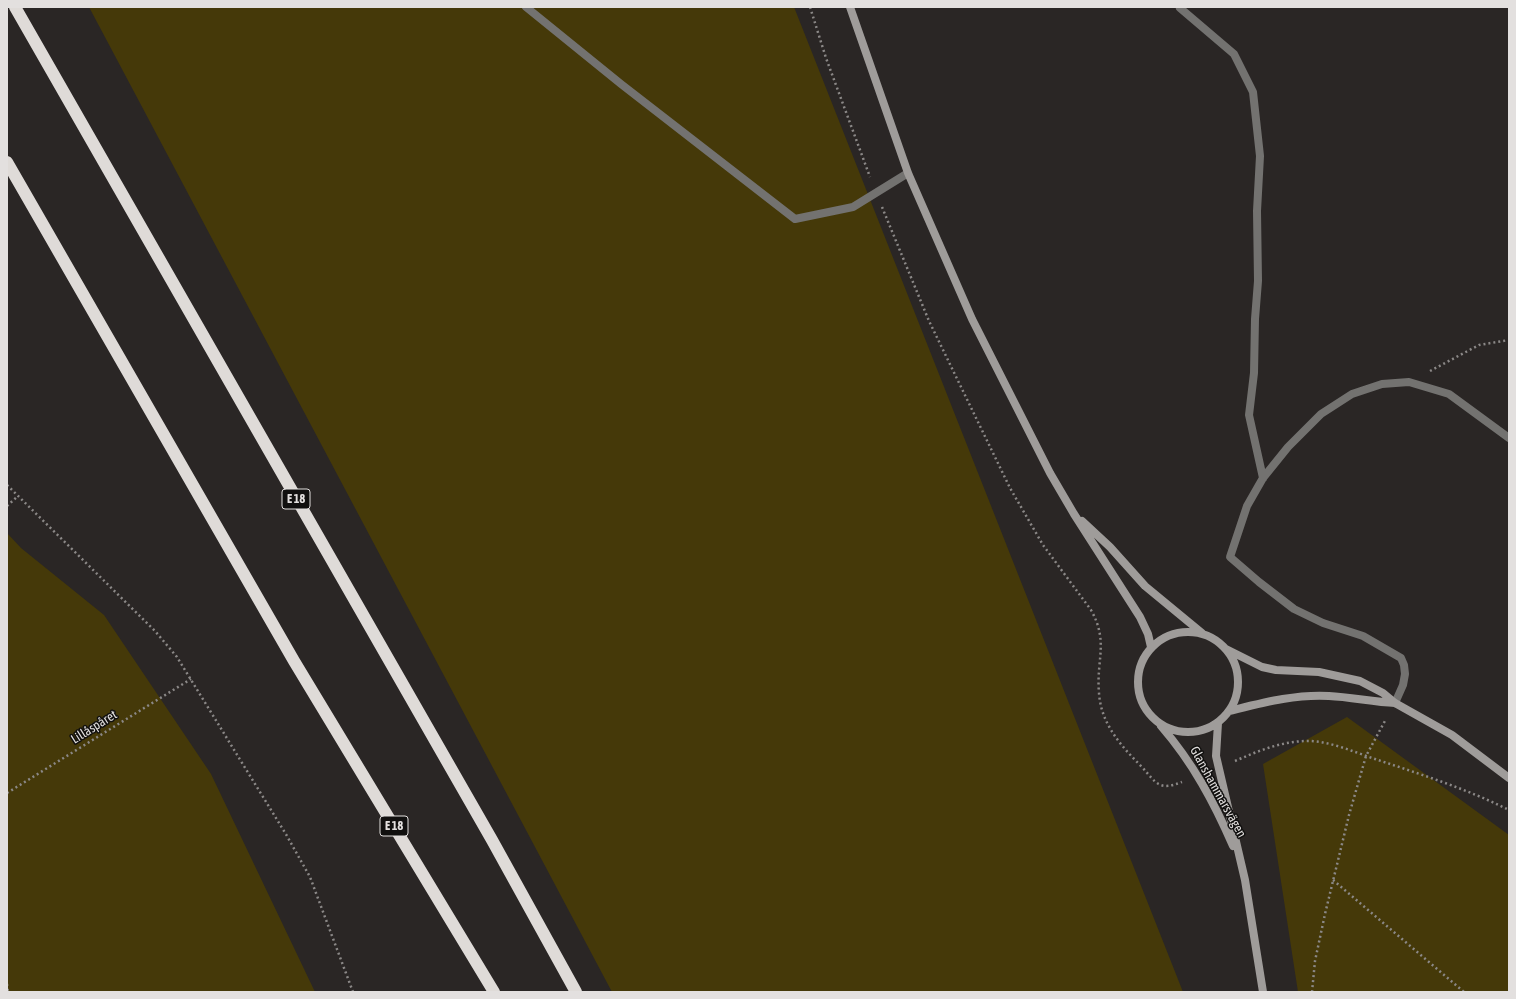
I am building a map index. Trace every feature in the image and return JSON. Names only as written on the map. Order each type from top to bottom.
[{"type":"highway","name":"E 18","points":[[15,7],[492,840],[576,992]]},
{"type":"highway","name":"E 18","points":[[7,162],[294,661],[494,992]]},
{"type":"street","points":[[526,7],[795,219],[853,207],[908,173]]},
{"type":"street","points":[[850,7],[908,173],[972,319],[1050,473],[1074,514],[1140,617],[1148,634],[1151,647]]},
{"type":"street","points":[[1180,8],[1234,54],[1253,92],[1260,156],[1257,212],[1258,281],[1255,319],[1254,373],[1250,415],[1263,478]]},
{"type":"street","points":[[1395,703],[1403,684],[1405,674],[1404,665],[1400,658],[1363,636],[1323,623],[1294,609],[1230,557],[1247,506],[1263,478],[1288,447],[1321,414],[1352,394],[1382,384],[1409,382],[1449,394],[1509,438]]},
{"type":"street","points":[[1074,514],[1110,547],[1145,586],[1203,633],[1216,639],[1226,649],[1235,663],[1238,679],[1236,696],[1229,711],[1218,722],[1203,730],[1187,732],[1172,730],[1158,722],[1144,706],[1138,686],[1140,665],[1151,647],[1162,638],[1175,633],[1189,631],[1203,633]]},
{"type":"street","points":[[1226,649],[1262,668],[1319,672],[1360,681],[1383,692],[1395,703],[1452,735],[1509,778]]},
{"type":"street","points":[[1229,711],[1284,698],[1304,696],[1328,696],[1380,703],[1395,703]]},
{"type":"street","name":"Glanshammarsvägen","points":[[1158,722],[1180,748],[1210,798],[1235,849],[1245,880]]},
{"type":"street","name":"Glanshammarsvägen","points":[[1218,722],[1216,756],[1245,880],[1263,992]]},
{"type":"path","points":[[1409,382],[1479,345],[1509,340]]},
{"type":"path","points":[[7,485],[155,630],[177,657],[287,836],[310,878],[353,992]]},
{"type":"path","points":[[7,506],[18,496]]},
{"type":"path","name":"Lillåspåret","points":[[7,792],[191,679]]},
{"type":"path","points":[[1312,992],[1316,961],[1333,880],[1349,815],[1366,756],[1395,703]]},
{"type":"path","points":[[1333,880],[1464,992]]},
{"type":"path","points":[[7,984],[8,992]]},
{"type":"shaded area","points":[[89,7],[794,7],[1183,992],[612,992]]},
{"type":"shaded area","points":[[7,533],[21,548],[104,615],[211,774],[315,992],[7,992]]},
{"type":"shaded area","points":[[1347,717],[1509,835],[1509,992],[1298,992],[1263,764]]}]
